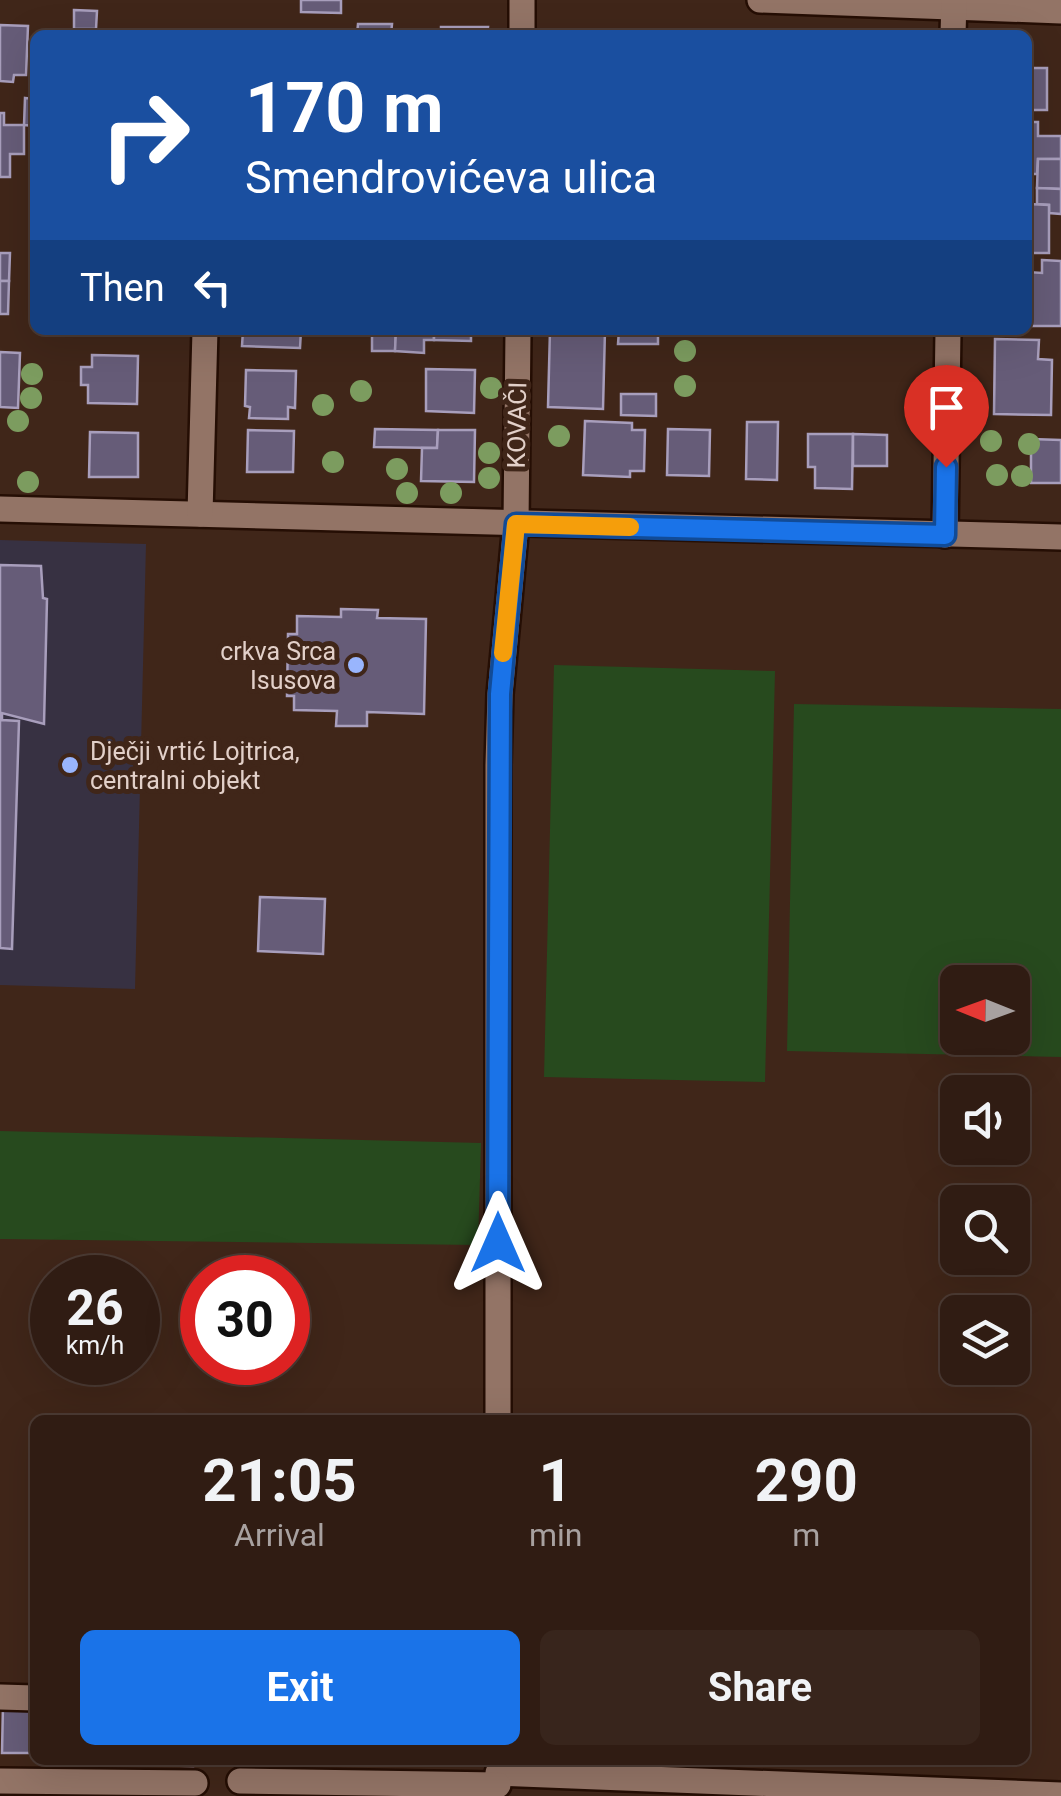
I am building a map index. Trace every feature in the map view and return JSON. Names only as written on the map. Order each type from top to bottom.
[{"type":"street","points":[[522,0],[522,30]]},
{"type":"street","points":[[760,0],[954,2],[1061,10]]},
{"type":"street","points":[[953,30],[954,2]]},
{"type":"street","points":[[200,514],[204,335]]},
{"type":"street","name":"KOVAČI","points":[[498,1415],[499,747],[500,694],[516,524],[518,335]]},
{"type":"street","points":[[945,535],[948,335]]},
{"type":"street","points":[[0,509],[1061,537]]},
{"type":"street","points":[[0,1697],[30,1698]]},
{"type":"street","points":[[240,1781],[498,1779],[1061,1795]]},
{"type":"street","points":[[0,1781],[195,1783]]},
{"type":"shaded area","name":"Dječji vrtić Lojtrica, centralni objekt","points":[[0,540],[146,544],[135,989],[0,985]]},
{"type":"green space","points":[[554,665],[775,671],[765,1082],[544,1077]]},
{"type":"green space","points":[[794,704],[1061,709],[1061,1057],[970,1055],[1030,1055],[1030,965],[940,965],[940,1054],[787,1051]]},
{"type":"green space","points":[[0,1131],[481,1143],[478,1245],[0,1239]]},
{"type":"building","points":[[301,0],[341,0],[341,13],[301,12]]},
{"type":"building","points":[[74,10],[97,11],[96,29],[74,29]]},
{"type":"building","points":[[358,24],[392,24],[391,30],[357,30]]},
{"type":"building","points":[[0,25],[28,26],[26,75],[14,75],[13,82],[0,81]]},
{"type":"building","points":[[441,27],[488,27],[488,30]]},
{"type":"building","points":[[1032,68],[1047,68],[1047,110],[1032,110]]},
{"type":"building","points":[[25,98],[30,98],[30,126],[24,125]]},
{"type":"building","points":[[0,113],[4,113],[4,125],[24,125],[24,154],[10,154],[10,177],[0,177]]},
{"type":"building","points":[[1032,122],[1038,122],[1038,136],[1061,136],[1061,159],[1038,159],[1037,174],[1032,174]]},
{"type":"building","points":[[1038,159],[1061,159],[1061,189],[1037,188]]},
{"type":"building","points":[[1037,188],[1061,189],[1061,214],[1049,213],[1049,205],[1037,204]]},
{"type":"building","points":[[1032,204],[1049,205],[1049,253],[1032,253]]},
{"type":"building","points":[[0,253],[10,253],[9,281],[0,281]]},
{"type":"building","points":[[1042,260],[1061,261],[1061,326],[1032,326],[1032,272],[1042,273]]},
{"type":"building","points":[[0,281],[9,281],[8,314],[0,314]]},
{"type":"building","points":[[243,335],[301,335],[300,348],[242,346]]},
{"type":"building","points":[[372,335],[396,335],[395,351],[372,351]]},
{"type":"building","points":[[396,335],[434,335],[434,340],[424,340],[424,353],[395,351]]},
{"type":"building","points":[[434,335],[471,335],[471,341],[434,340]]},
{"type":"building","points":[[550,335],[605,335],[603,409],[548,407]]},
{"type":"building","points":[[619,335],[658,335],[658,344],[618,344]]},
{"type":"building","points":[[995,339],[1039,340],[1038,359],[1052,360],[1051,415],[994,414]]},
{"type":"building","points":[[0,352],[20,353],[18,408],[0,407]]},
{"type":"building","points":[[92,355],[138,356],[137,404],[88,403],[88,385],[81,385],[81,367],[92,367]]},
{"type":"building","points":[[426,369],[475,370],[474,413],[426,411]]},
{"type":"building","points":[[246,370],[296,371],[295,408],[288,407],[288,419],[249,418],[250,407],[245,406]]},
{"type":"building","points":[[621,394],[656,394],[656,416],[621,415]]},
{"type":"building","points":[[585,421],[632,423],[632,430],[645,430],[644,471],[630,471],[630,477],[583,475]]},
{"type":"building","points":[[747,422],[778,422],[777,480],[746,479]]},
{"type":"building","points":[[375,429],[438,430],[437,448],[374,447]]},
{"type":"building","points":[[668,429],[710,430],[709,476],[667,475]]},
{"type":"building","points":[[248,430],[294,431],[293,472],[247,472]]},
{"type":"building","points":[[438,430],[475,430],[474,482],[421,481],[422,448],[437,448]]},
{"type":"building","points":[[90,432],[138,433],[138,477],[89,477]]},
{"type":"building","points":[[808,434],[853,434],[852,489],[815,488],[815,467],[808,467]]},
{"type":"building","points":[[853,434],[887,435],[887,466],[853,466]]},
{"type":"building","points":[[1031,439],[1061,440],[1061,483],[1031,483]]},
{"type":"building","points":[[0,565],[41,566],[43,598],[47,599],[44,724],[2,713],[2,720],[19,721],[12,949],[0,948]]},
{"type":"building","name":"crkva Srca Isusova","points":[[341,609],[378,610],[377,618],[426,619],[424,714],[367,712],[367,726],[336,726],[337,711],[294,710],[294,696],[287,696],[288,634],[297,634],[297,616],[341,617]]},
{"type":"building","points":[[260,897],[325,899],[323,954],[258,951]]},
{"type":"building","points":[[3,1704],[30,1705],[30,1753],[2,1753]]},
{"type":"building","points":[[28,1787],[88,1788],[88,1796],[28,1796]]},
{"type":"slow traffic","points":[[503,653],[516,524],[630,527]]},
{"type":"place","name":"crkva Srca Isusova","points":[[356,665]]},
{"type":"place","name":"Dječji vrtić Lojtrica, centralni objekt","points":[[70,765]]},
{"type":"route","points":[[498,1243],[500,694],[516,524],[945,535],[946,467]]}]
